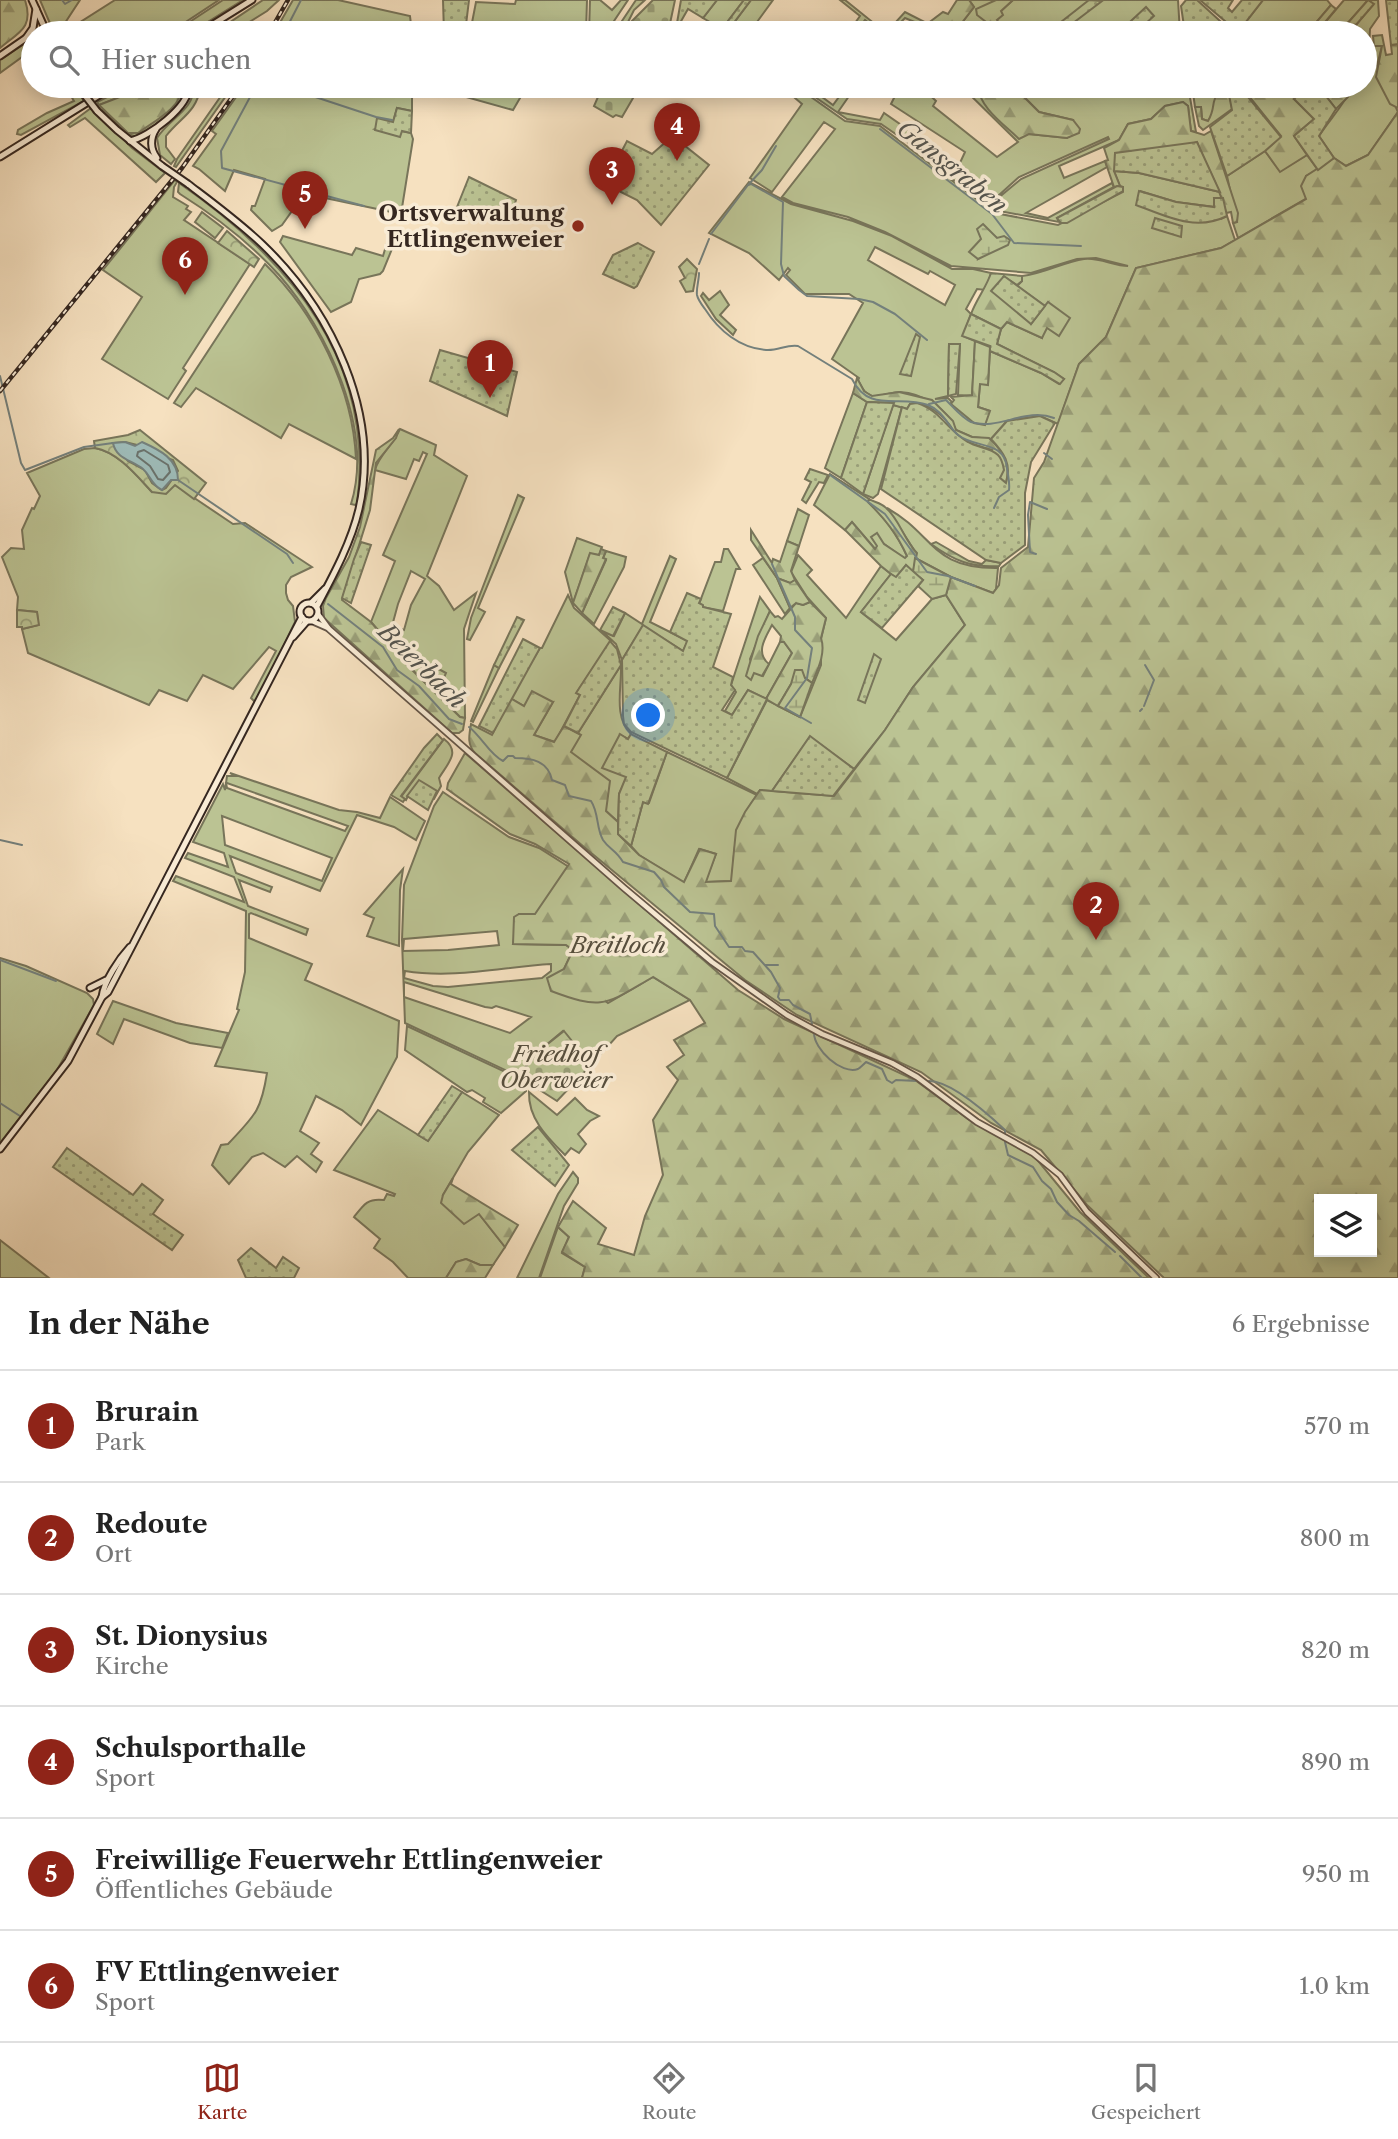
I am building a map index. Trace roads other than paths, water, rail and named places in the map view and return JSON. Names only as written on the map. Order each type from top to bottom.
[{"type":"main road","points":[[32,0],[42,21]]},
{"type":"main road","points":[[218,21],[252,0]]},
{"type":"main road","points":[[34,21],[36,9]]},
{"type":"main road","points":[[0,57],[21,42]]},
{"type":"main road","points":[[87,98],[130,141],[188,184],[274,256],[324,324],[342,361],[354,394],[364,442],[363,481],[356,521],[336,569],[314,604],[302,606],[300,612],[307,620]]},
{"type":"main road","points":[[0,158],[95,98]]},
{"type":"main road","points":[[161,164],[151,144],[152,135],[186,98]]},
{"type":"main road","points":[[130,141],[161,124]]},
{"type":"main road","points":[[102,997],[108,992],[293,636],[307,620],[318,614],[314,604]]},
{"type":"main road","points":[[0,1149],[68,1061],[102,997],[110,976],[132,945]]},
{"type":"main road","points":[[90,988],[99,986],[110,976]]},
{"type":"street","points":[[318,614],[329,629],[624,888],[712,961],[787,1016],[822,1034],[892,1063],[917,1077],[977,1122],[1033,1153],[1060,1175],[1087,1212],[1156,1278]]},
{"type":"street","points":[[307,620],[329,629]]},
{"type":"water","points":[[125,442],[135,446],[142,442],[161,452],[175,466],[178,480],[171,480],[162,490],[158,488],[143,469],[117,453],[113,443]]},
{"type":"waterway","points":[[62,0],[65,4],[72,0]]},
{"type":"waterway","points":[[290,21],[301,0]]},
{"type":"waterway","points":[[250,98],[221,151],[222,168],[364,206]]},
{"type":"waterway","points":[[318,98],[392,120]]},
{"type":"waterway","name":"Gansgraben","points":[[880,129],[992,214],[1014,243],[1081,246]]},
{"type":"waterway","points":[[711,234],[762,170],[776,146]]},
{"type":"waterway","points":[[748,185],[751,184],[783,202],[781,264],[784,276],[799,290],[807,296],[873,302],[895,314],[927,340]]},
{"type":"waterway","points":[[699,264],[709,239]]},
{"type":"waterway","points":[[699,273],[699,301],[717,324],[739,342],[766,350],[798,346],[852,379],[867,396],[876,400],[928,405],[938,411],[958,435],[1001,453],[1007,468],[1009,490],[999,497],[994,508]]},
{"type":"waterway","name":"Beierbach","points":[[0,376],[25,470],[84,447],[113,443]]},
{"type":"waterway","points":[[929,404],[946,400],[968,420],[981,424],[1033,415],[1054,418]]},
{"type":"waterway","points":[[1044,453],[1052,459]]},
{"type":"waterway","points":[[830,475],[885,514],[927,572],[975,586]]},
{"type":"waterway","name":"Beierbach","points":[[178,480],[287,554],[293,563]]},
{"type":"waterway","points":[[1036,554],[1030,552],[1030,502],[1047,509]]},
{"type":"waterway","points":[[772,564],[795,617],[795,630],[812,648],[807,678],[785,708],[811,723]]},
{"type":"waterway","name":"Beierbach","points":[[328,604],[383,647],[397,670],[419,686],[449,719],[462,724]]},
{"type":"waterway","points":[[1144,706],[1154,680],[1145,665]]},
{"type":"waterway","name":"Beierbach","points":[[469,727],[498,758],[503,761],[508,756],[513,756],[538,762],[547,769],[552,780],[565,785],[569,796],[591,801],[603,840],[623,862],[654,872],[664,887],[690,912],[714,914],[715,926],[729,947],[742,947],[745,951],[753,952],[771,972],[780,988],[780,1000],[789,1000],[810,1014],[812,1024]]},
{"type":"waterway","points":[[0,840],[22,845]]},
{"type":"waterway","points":[[0,960],[56,981]]},
{"type":"waterway","points":[[765,965],[778,965]]},
{"type":"waterway","name":"Beierbach","points":[[814,1033],[823,1053],[844,1068],[858,1069],[866,1062],[882,1069],[887,1080],[892,1083],[896,1080],[917,1081]]},
{"type":"waterway","name":"Beierbach","points":[[929,1081],[938,1082],[969,1100],[1005,1130],[1005,1133]]},
{"type":"waterway","points":[[0,1103],[23,1118]]},
{"type":"waterway","name":"Beierbach","points":[[1005,1142],[1008,1155],[1033,1167],[1069,1215],[1115,1252]]},
{"type":"waterway","name":"Beierbach","points":[[1120,1256],[1142,1278]]},
{"type":"railway","points":[[276,21],[288,0]]},
{"type":"railway","points":[[0,391],[182,168],[232,98]]},
{"type":"place","name":"Schulsporthalle","points":[[677,161]]},
{"type":"place","name":"St. Dionysius","points":[[612,205]]},
{"type":"place","name":"Ortsverwaltung Ettlingenweier","points":[[578,226]]},
{"type":"place","name":"Freiwillige Feuerwehr Ettlingenweier","points":[[305,229]]},
{"type":"place","name":"FV Ettlingenweier","points":[[185,295]]},
{"type":"place","name":"Brurain","points":[[490,398]]},
{"type":"place","name":"Redoute","points":[[1096,940]]},
{"type":"park label","name":"Breitloch","points":[[618,945]]},
{"type":"park label","name":"Friedhof Oberweier","points":[[556,1067]]}]
